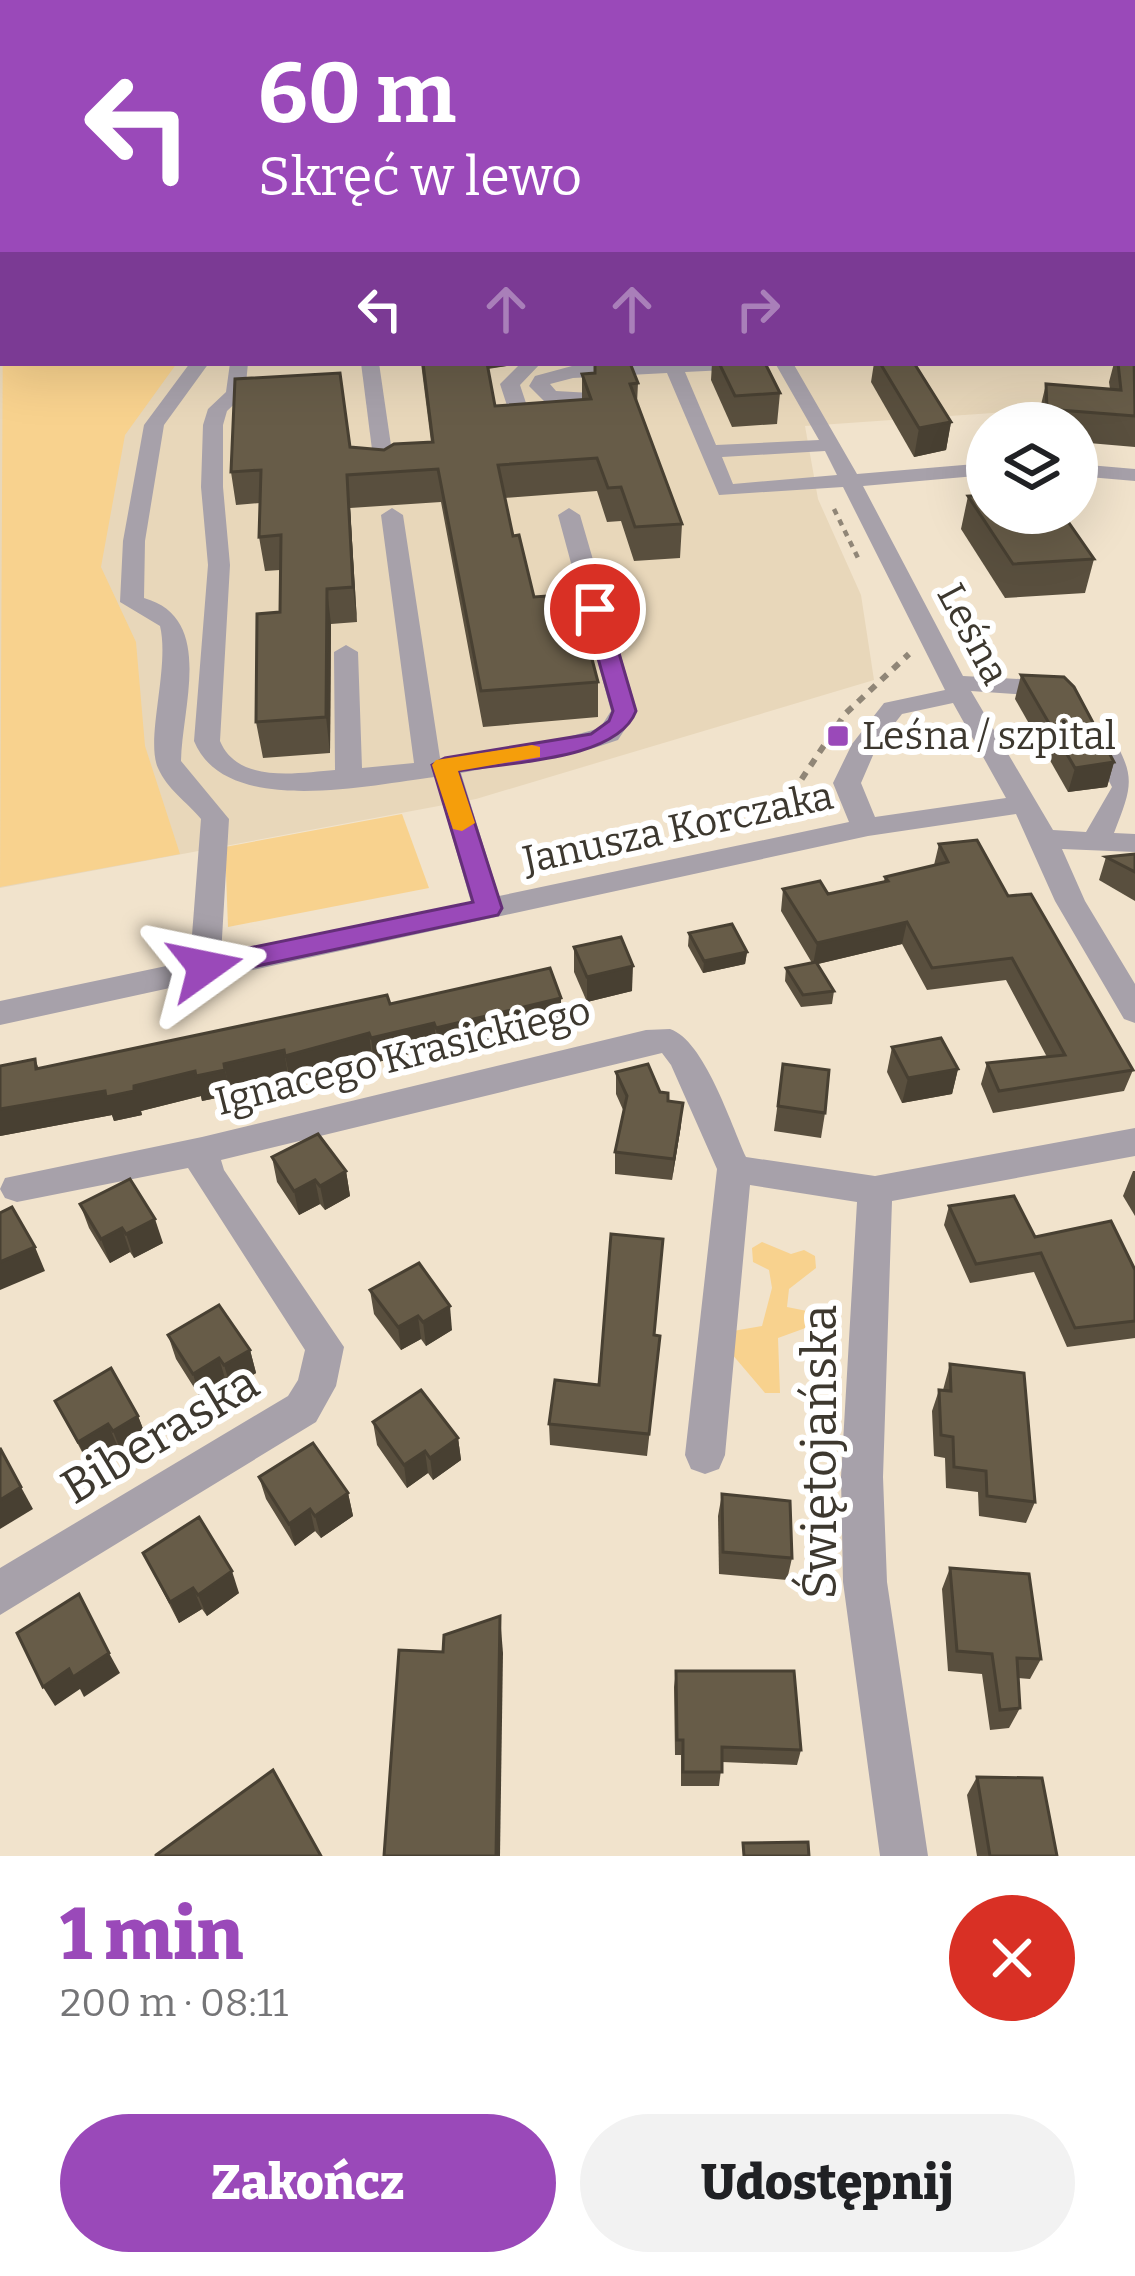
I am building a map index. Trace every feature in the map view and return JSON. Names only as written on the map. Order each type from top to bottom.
[{"type":"street","points":[[198,366],[154,425],[134,541],[132,602],[159,610],[172,624],[175,651],[168,761],[173,776],[208,806],[215,819],[205,967]]},
{"type":"street","points":[[239,366],[235,394],[218,409],[213,425],[212,487],[219,565],[207,741],[213,757],[227,770],[284,783],[436,766],[598,740],[619,724],[624,711],[569,514]]},
{"type":"street","points":[[370,366],[385,472]]},
{"type":"street","points":[[522,421],[510,384],[529,366]]},
{"type":"street","points":[[584,398],[550,397],[539,386],[542,380],[572,372],[703,366]]},
{"type":"street","name":"Leśna","points":[[786,366],[1044,839],[1070,901],[1135,1011]]},
{"type":"street","points":[[674,368],[726,490],[966,471]]},
{"type":"street","points":[[709,452],[831,446]]},
{"type":"street","points":[[1098,472],[1135,475]]},
{"type":"street","points":[[392,515],[436,766],[488,908]]},
{"type":"street","points":[[346,652],[349,777]]},
{"type":"street","points":[[868,827],[856,812],[847,782],[865,744],[893,707],[958,689],[1066,690],[1082,704],[1126,787],[1096,839]]},
{"type":"street","name":"Janusza Korczaka","points":[[0,1013],[868,827],[1022,804]]},
{"type":"street","points":[[1044,839],[1135,843]]},
{"type":"street","name":"Ignacego Krasickiego","points":[[17,1188],[202,1151],[646,1042],[670,1041],[685,1059],[734,1169],[705,1455]]},
{"type":"street","points":[[734,1169],[875,1190],[1135,1142]]},
{"type":"street","name":"Biberaska","points":[[0,1593],[302,1409],[316,1386],[326,1347],[207,1174],[202,1151]]},
{"type":"street","name":"Świętojańska","points":[[875,1190],[862,1477],[866,1582],[904,1856]]},
{"type":"shaded area","points":[[0,366],[1135,366],[1135,418],[1098,415],[1098,402],[966,402],[966,415],[805,426],[818,499],[861,595],[874,680],[476,799],[0,888]]},
{"type":"shaded area","points":[[3,366],[175,366],[125,435],[101,567],[136,642],[145,746],[180,854],[0,887]]},
{"type":"shaded area","points":[[402,814],[429,888],[228,927],[225,847]]},
{"type":"shaded area","points":[[762,1242],[791,1254],[804,1250],[815,1256],[816,1268],[789,1289],[787,1307],[807,1311],[811,1326],[778,1338],[780,1393],[765,1393],[731,1353],[733,1331],[762,1326],[772,1288],[769,1270],[753,1262],[752,1248]]},
{"type":"building","points":[[423,366],[488,366],[495,406],[591,399],[582,374],[595,373],[595,366],[631,366],[638,383],[630,384],[682,524],[635,527],[621,487],[608,488],[597,458],[498,465],[513,536],[519,535],[534,597],[575,594],[598,682],[481,691],[438,469],[347,475],[353,587],[327,589],[326,717],[256,722],[257,614],[280,612],[281,535],[259,537],[261,470],[231,472],[235,379],[340,373],[350,447],[384,450],[394,444],[433,442]]},
{"type":"building","points":[[720,366],[766,366],[780,393],[735,396]]},
{"type":"building","points":[[882,366],[916,366],[951,422],[919,428]]},
{"type":"building","points":[[1118,366],[1134,366],[1135,416],[1098,413],[1098,402],[1047,402],[1046,384],[1121,390]]},
{"type":"building","points":[[993,534],[1077,534],[1094,559],[1013,564]]},
{"type":"building","points":[[1021,675],[1064,677],[1114,762],[1075,768]]},
{"type":"building","points":[[977,840],[1008,896],[1031,894],[1133,1070],[999,1091],[987,1063],[1065,1055],[1012,958],[932,968],[907,922],[817,943],[783,889],[820,881],[828,894],[888,881],[885,877],[948,862],[939,844]]},
{"type":"building","points":[[1135,854],[1135,872],[1106,857]]},
{"type":"building","points":[[732,924],[747,952],[704,961],[689,933]]},
{"type":"building","points":[[621,937],[633,966],[587,977],[574,947]]},
{"type":"building","points":[[816,962],[834,991],[803,995],[786,968]]},
{"type":"building","points":[[550,968],[561,998],[436,1028],[434,1023],[371,1038],[369,1033],[285,1056],[284,1050],[224,1064],[225,1070],[196,1076],[195,1071],[106,1097],[105,1091],[0,1109],[0,1066],[35,1059],[36,1069],[387,995],[390,1004]]},
{"type":"building","points":[[941,1038],[958,1069],[908,1078],[892,1047]]},
{"type":"building","points":[[648,1064],[660,1092],[668,1093],[668,1101],[683,1103],[674,1159],[615,1152],[627,1096],[616,1072]]},
{"type":"building","points":[[783,1064],[829,1070],[825,1113],[778,1106]]},
{"type":"building","points":[[318,1134],[346,1171],[320,1186],[315,1180],[294,1191],[272,1157]]},
{"type":"building","points":[[130,1179],[155,1219],[126,1234],[122,1228],[101,1239],[80,1204]]},
{"type":"building","points":[[1014,1196],[1035,1237],[1111,1221],[1135,1270],[1135,1321],[1075,1328],[1041,1253],[976,1264],[949,1206]]},
{"type":"building","points":[[12,1207],[35,1247],[0,1262],[0,1213]]},
{"type":"building","points":[[611,1234],[663,1239],[654,1335],[660,1336],[649,1434],[549,1424],[555,1380],[599,1385]]},
{"type":"building","points":[[419,1263],[450,1306],[423,1322],[418,1316],[398,1327],[370,1290]]},
{"type":"building","points":[[219,1305],[250,1350],[224,1365],[219,1358],[193,1374],[168,1335]]},
{"type":"building","points":[[950,1364],[1024,1373],[1035,1502],[987,1496],[986,1471],[954,1467],[953,1437],[941,1435],[939,1390],[951,1391]]},
{"type":"building","points":[[111,1368],[138,1416],[113,1431],[108,1424],[78,1442],[55,1401]]},
{"type":"building","points":[[421,1390],[458,1438],[430,1458],[425,1451],[404,1465],[373,1422]]},
{"type":"building","points":[[313,1443],[348,1493],[315,1516],[310,1509],[289,1524],[259,1477]]},
{"type":"building","points":[[0,1448],[21,1487],[0,1500]]},
{"type":"building","points":[[722,1494],[790,1501],[792,1558],[723,1552]]},
{"type":"building","points":[[199,1517],[232,1571],[198,1595],[193,1588],[170,1602],[143,1553]]},
{"type":"building","points":[[950,1568],[1029,1574],[1041,1659],[1017,1658],[1020,1708],[1000,1710],[992,1654],[957,1651]]},
{"type":"building","points":[[79,1594],[109,1653],[73,1677],[69,1669],[43,1687],[17,1633]]},
{"type":"building","points":[[500,1616],[496,1856],[384,1856],[399,1650],[443,1652],[444,1635]]},
{"type":"building","points":[[676,1671],[794,1671],[801,1750],[722,1747],[722,1772],[683,1772],[683,1740],[677,1740]]},
{"type":"building","points":[[273,1770],[321,1856],[156,1856],[156,1855]]},
{"type":"building","points":[[977,1777],[1042,1778],[1057,1856],[990,1856]]},
{"type":"building","points":[[808,1842],[809,1856],[744,1856],[743,1843]]},
{"type":"slow traffic","points":[[462,823],[445,765],[532,752]]},
{"type":"place","name":"Leśna / szpital","points":[[838,736]]},
{"type":"route","points":[[205,967],[488,908],[445,765],[598,740],[619,724],[624,711],[618,681],[595,609]]}]
